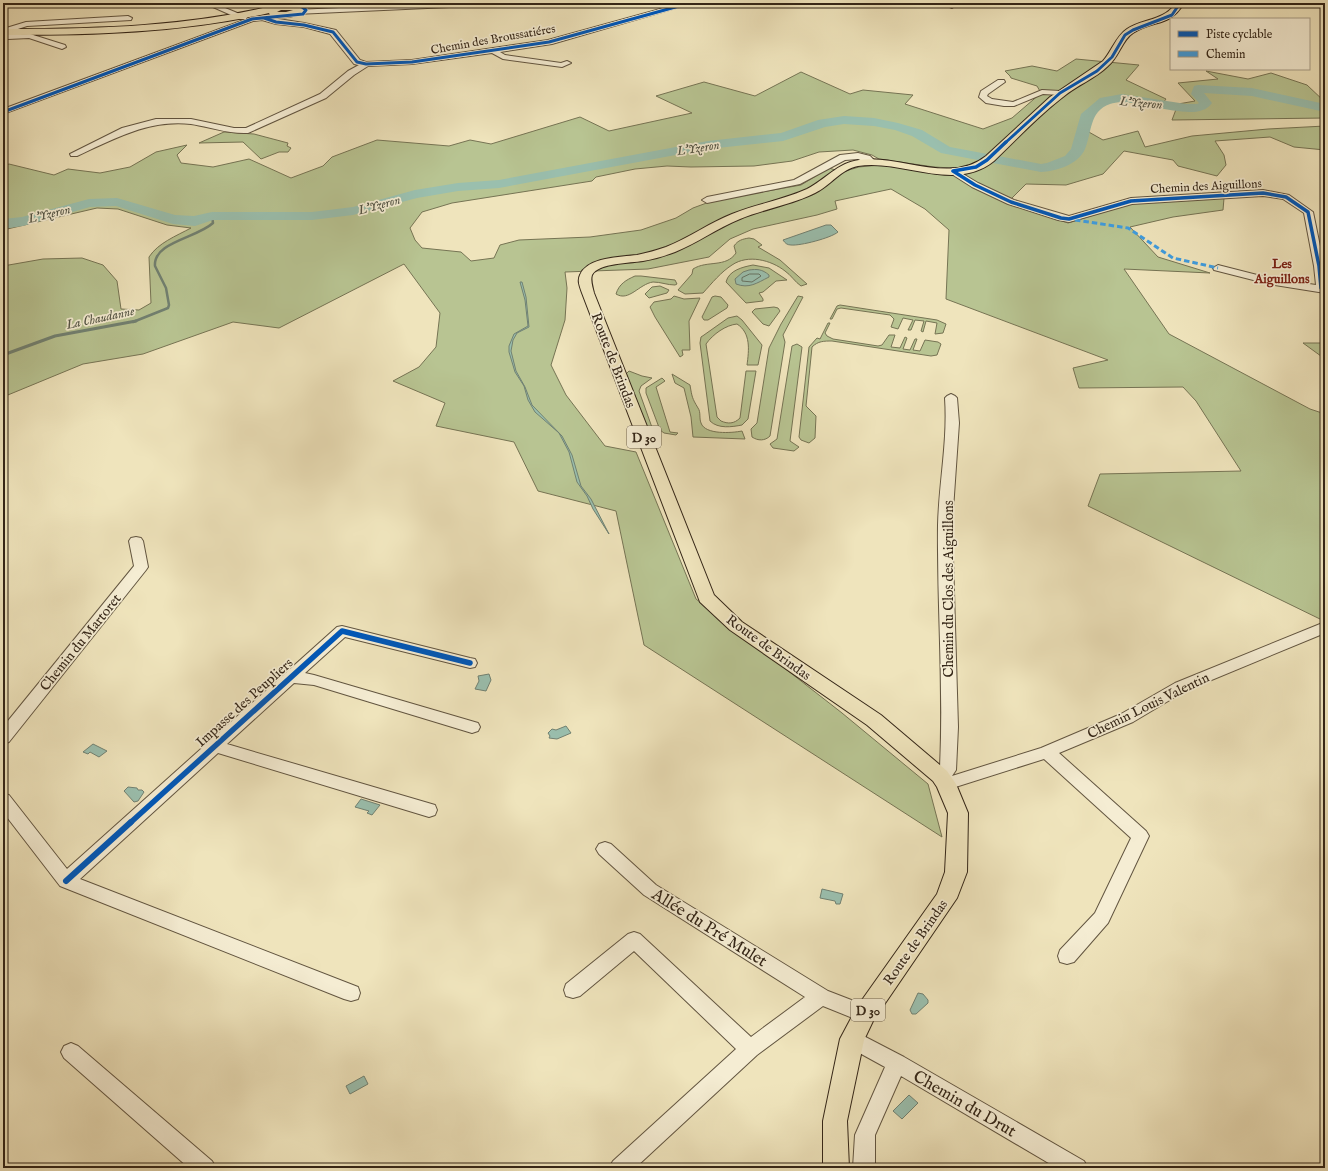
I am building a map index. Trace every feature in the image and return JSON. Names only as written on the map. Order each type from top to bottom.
[{"type":"main road","points":[[275,12],[290,14],[305,3]]},
{"type":"main road","name":"D 30","points":[[953,171],[976,167],[987,160],[1060,94],[1097,71],[1112,58],[1125,35],[1132,30],[1172,15],[1180,3]]},
{"type":"main road","points":[[4,35],[122,31],[248,17],[275,12],[287,6],[297,8]]},
{"type":"main road","name":"Route de Brindas","points":[[836,1168],[835,1121],[852,1039],[865,1014],[946,898],[956,872],[958,813],[943,780],[874,720],[736,626],[706,598],[584,280],[587,272],[599,265],[618,260],[642,258],[670,249],[728,220],[807,192],[818,187],[837,171],[846,166],[872,162],[953,171]]},
{"type":"street","points":[[207,3],[248,17],[264,18],[276,22],[304,25],[334,32],[357,62],[366,64]]},
{"type":"street","points":[[297,8],[493,3]]},
{"type":"street","name":"Chemin des Broussatiéres","points":[[74,154],[125,130],[156,122],[191,122],[234,131],[248,130],[323,96],[351,73],[366,64],[418,62],[549,42],[690,3]]},
{"type":"street","points":[[944,3],[952,6]]},
{"type":"street","points":[[1317,3],[1325,7]]},
{"type":"street","points":[[264,18],[275,12]]},
{"type":"street","points":[[3,112],[248,17]]},
{"type":"street","points":[[4,35],[26,24],[128,18]]},
{"type":"street","points":[[4,35],[30,36],[62,47]]},
{"type":"street","points":[[494,51],[503,57],[562,65],[567,63]]},
{"type":"street","points":[[1001,82],[984,94],[983,97],[989,101],[1014,104],[1042,92],[1060,94]]},
{"type":"street","name":"Route de Brindas","points":[[707,200],[797,182],[843,157],[858,156],[866,158],[872,162]]},
{"type":"street","name":"Chemin des Aiguillons","points":[[953,171],[975,185],[1011,202],[1069,219],[1131,201],[1250,193],[1263,193],[1286,197],[1308,212],[1323,289]]},
{"type":"street","points":[[1218,268],[1260,280],[1298,287],[1323,289]]},
{"type":"street","name":"Chemin du Clos des Aiguillons","points":[[943,780],[948,770],[950,726],[945,524],[953,423],[951,398]]},
{"type":"street","name":"Chemin du Martoret","points":[[3,738],[141,567],[136,541]]},
{"type":"street","name":"Chemin Louis Valentin","points":[[943,780],[1047,752],[1127,718],[1180,686],[1325,627]]},
{"type":"street","name":"Impasse des Peupliers","points":[[66,881],[342,631],[470,663]]},
{"type":"street","name":"Impasse des Peupliers","points":[[290,677],[314,680],[472,727]]},
{"type":"street","name":"Impasse des Peupliers","points":[[214,746],[429,810]]},
{"type":"street","points":[[1047,752],[1140,836],[1102,918],[1067,956]]},
{"type":"street","points":[[3,800],[66,881],[351,993]]},
{"type":"street","name":"Allée du Pré Mulet","points":[[605,849],[650,890],[821,998],[865,1014]]},
{"type":"street","points":[[573,990],[634,940],[750,1049]]},
{"type":"street","points":[[620,1168],[750,1049],[821,998]]},
{"type":"street","name":"Chemin du Drut","points":[[852,1039],[897,1063],[1077,1168]]},
{"type":"street","points":[[71,1052],[205,1168]]},
{"type":"street","points":[[864,1168],[865,1135],[897,1063]]},
{"type":"shaded area","points":[[1076,59],[1139,65],[1126,80],[1166,99],[1160,107],[1123,99],[1108,101],[1093,114],[1087,131],[1103,140],[1138,131],[1145,147],[1192,136],[1268,129],[1325,126],[1325,150],[1294,147],[1270,137],[1215,141],[1224,155],[1226,165],[1217,176],[1178,166],[1173,160],[1124,151],[1103,174],[1066,185],[1026,184],[1011,199],[958,174],[952,168],[934,167],[879,159],[872,155],[853,150],[819,152],[792,161],[754,166],[667,166],[635,169],[596,177],[592,181],[452,203],[422,212],[410,228],[415,240],[422,248],[461,252],[471,261],[494,258],[500,245],[519,240],[590,237],[641,230],[676,218],[693,208],[712,201],[801,185],[829,168],[842,172],[859,167],[879,165],[956,174],[1007,202],[1068,223],[1133,203],[1224,198],[1223,210],[1173,217],[1130,227],[1158,257],[1210,273],[1124,269],[1169,334],[1310,409],[1325,414],[1325,619],[1322,620],[1088,506],[1100,474],[1241,471],[1196,401],[1183,387],[1079,388],[1073,368],[1108,360],[946,299],[949,230],[925,209],[891,189],[835,201],[837,209],[817,215],[753,229],[730,239],[709,257],[648,269],[565,272],[567,288],[565,320],[551,365],[566,395],[605,446],[636,452],[696,599],[842,713],[928,784],[942,837],[644,645],[616,511],[538,491],[514,442],[436,426],[445,403],[393,381],[419,367],[436,347],[440,313],[404,264],[279,328],[233,322],[143,354],[83,364],[3,397],[3,266],[43,259],[82,258],[103,265],[117,281],[121,309],[139,310],[151,303],[149,257],[162,244],[191,228],[167,225],[118,209],[97,208],[3,230],[3,166],[9,164],[54,175],[68,169],[100,173],[130,167],[156,152],[187,145],[177,155],[181,163],[213,167],[249,159],[291,178],[323,166],[332,157],[377,140],[449,146],[470,140],[491,144],[580,117],[609,131],[692,113],[656,96],[704,82],[755,96],[801,72],[850,94],[863,90],[913,95],[905,104],[983,129],[1012,118],[1041,93],[1037,86],[1011,78],[1005,71],[1032,66],[1057,71]]},
{"type":"shaded area","points":[[1206,71],[1248,79],[1271,73],[1307,85],[1325,102],[1325,118],[1172,120],[1178,104],[1195,101],[1178,83],[1218,79]]},
{"type":"shaded area","points":[[224,132],[254,134],[288,143],[287,146],[291,148],[288,152],[279,152],[261,159],[243,142],[199,143]]},
{"type":"shaded area","points":[[749,238],[754,239],[762,245],[758,247],[780,260],[807,284],[801,286],[779,267],[766,261],[752,259],[732,265],[720,274],[703,293],[685,294],[678,290],[692,274],[693,269],[698,266],[727,261],[736,253],[734,246],[737,242]]},
{"type":"shaded area","points":[[753,265],[769,268],[787,280],[776,281],[763,292],[759,293],[763,301],[746,303],[726,282],[733,272]]},
{"type":"shaded area","points":[[635,276],[675,280],[677,284],[672,285],[653,282],[648,283],[625,296],[616,294],[623,283]]},
{"type":"shaded area","points":[[660,286],[669,290],[667,293],[649,298],[645,294],[652,287]]},
{"type":"shaded area","points":[[674,296],[684,299],[700,298],[689,321],[690,350],[682,350],[683,355],[680,357],[650,307],[654,302],[671,299]]},
{"type":"shaded area","points":[[798,296],[803,297],[783,335],[785,342],[770,436],[764,440],[757,439],[752,437],[751,429],[757,423],[769,348],[781,324]]},
{"type":"shaded area","points":[[712,297],[721,297],[728,305],[727,308],[708,320],[704,320],[702,317]]},
{"type":"shaded area","points":[[840,305],[937,320],[946,324],[943,333],[935,334],[937,323],[926,321],[923,332],[921,331],[924,321],[915,320],[911,330],[908,330],[913,320],[903,318],[898,329],[891,327],[894,319],[890,315],[841,308],[837,309],[832,319],[830,319],[837,306]]},
{"type":"shaded area","points":[[778,308],[780,311],[769,326],[763,324],[752,312],[755,309]]},
{"type":"shaded area","points":[[737,316],[762,345],[758,365],[747,365],[747,337],[742,328],[737,324],[728,326],[720,331],[706,344],[717,417],[721,421],[731,423],[740,418],[746,371],[756,371],[748,419],[742,425],[730,427],[713,424],[710,421],[700,343],[701,337],[728,318]]},
{"type":"shaded area","points":[[828,323],[830,323],[825,333],[833,339],[878,346],[882,345],[889,335],[895,335],[891,347],[900,348],[905,337],[907,338],[903,349],[910,350],[915,339],[917,339],[913,350],[920,351],[925,340],[938,342],[941,344],[937,355],[931,356],[832,341],[821,342],[814,345],[812,347],[806,406],[816,416],[815,438],[809,443],[801,440],[799,437],[809,347],[817,338],[820,339]]},
{"type":"shaded area","points":[[1303,343],[1325,343],[1325,359]]},
{"type":"shaded area","points":[[797,344],[802,347],[790,441],[799,447],[794,451],[773,448],[770,444],[777,439],[792,346]]},
{"type":"shaded area","points":[[629,371],[652,378],[641,386],[639,391],[654,433],[648,434],[625,375]]},
{"type":"shaded area","points":[[672,374],[690,385],[692,397],[700,413],[700,421],[704,427],[708,430],[719,432],[742,431],[745,439],[693,437],[691,417],[684,388],[675,383]]},
{"type":"shaded area","points":[[662,378],[665,381],[656,387],[670,432],[678,433],[676,435],[664,433],[660,430],[646,393],[646,388]]},
{"type":"water","points":[[826,225],[831,225],[838,232],[822,239],[795,245],[788,245],[783,240]]},
{"type":"water","points":[[749,270],[762,271],[769,275],[769,277],[749,286],[736,284],[735,279],[743,272]]},
{"type":"water","points":[[520,282],[522,282],[526,297],[529,327],[517,333],[513,340],[511,351],[516,371],[525,387],[532,405],[562,436],[572,455],[581,486],[591,499],[609,534],[577,482],[569,452],[559,433],[535,412],[528,400],[524,386],[515,372],[509,352],[509,346],[514,334],[528,326],[525,300]]},
{"type":"water","points":[[489,674],[491,680],[486,691],[475,689],[479,681],[478,676]]},
{"type":"water","points":[[566,726],[571,733],[557,739],[549,738],[550,736],[548,733],[552,729],[556,730]]},
{"type":"water","points":[[93,744],[107,751],[99,757],[90,752],[88,754],[83,752]]},
{"type":"water","points":[[128,787],[137,788],[138,790],[142,790],[144,792],[138,801],[134,802],[124,791]]},
{"type":"water","points":[[361,799],[380,805],[372,815],[367,813],[369,811],[355,807]]},
{"type":"water","points":[[822,889],[843,894],[840,904],[836,904],[835,901],[820,898]]},
{"type":"water","points":[[918,993],[923,994],[928,1000],[928,1003],[916,1014],[912,1014],[910,1010]]},
{"type":"water","points":[[364,1076],[368,1084],[350,1094],[346,1086]]},
{"type":"water","points":[[909,1095],[918,1103],[902,1119],[893,1111]]},
{"type":"waterway","name":"L'Yzeron","points":[[3,224],[23,221],[89,203],[117,202],[173,219],[195,221],[212,216],[312,216],[353,211],[415,194],[458,187],[499,184],[708,145],[783,137],[823,123],[844,120],[874,122],[898,127],[917,133],[946,150],[1041,168],[1050,167],[1070,159],[1078,150],[1088,114],[1105,101],[1122,98],[1186,108],[1200,108],[1206,103],[1197,94],[1198,89],[1252,92],[1325,108]]},
{"type":"waterway","name":"La Chaudanne","points":[[135,321],[168,308],[169,305],[166,288],[155,266],[156,258],[161,251],[177,241],[206,228],[213,223],[212,216]]},
{"type":"waterway","name":"La Chaudanne","points":[[3,355],[55,336],[135,321]]},
{"type":"marked path","points":[[1075,220],[1128,228],[1173,258],[1218,268]]},
{"type":"cycle path","points":[[3,112],[252,19],[303,14],[306,10],[302,7],[311,3]]},
{"type":"cycle path","points":[[264,18],[276,22],[304,25],[333,32],[357,62],[366,64],[412,62],[549,42],[690,3]]},
{"type":"cycle path","points":[[953,171],[976,167],[987,160],[1060,93],[1097,71],[1112,57],[1125,35],[1133,30],[1172,15],[1180,3]]},
{"type":"cycle path","points":[[953,171],[975,185],[1011,202],[1061,218],[1069,219],[1131,201],[1263,193],[1286,197],[1308,212],[1319,266],[1321,288],[1325,290]]},
{"type":"cycle path","points":[[66,881],[342,631],[470,663]]},
{"type":"district","name":"Les Aiguillons","points":[[1282,270]]}]
